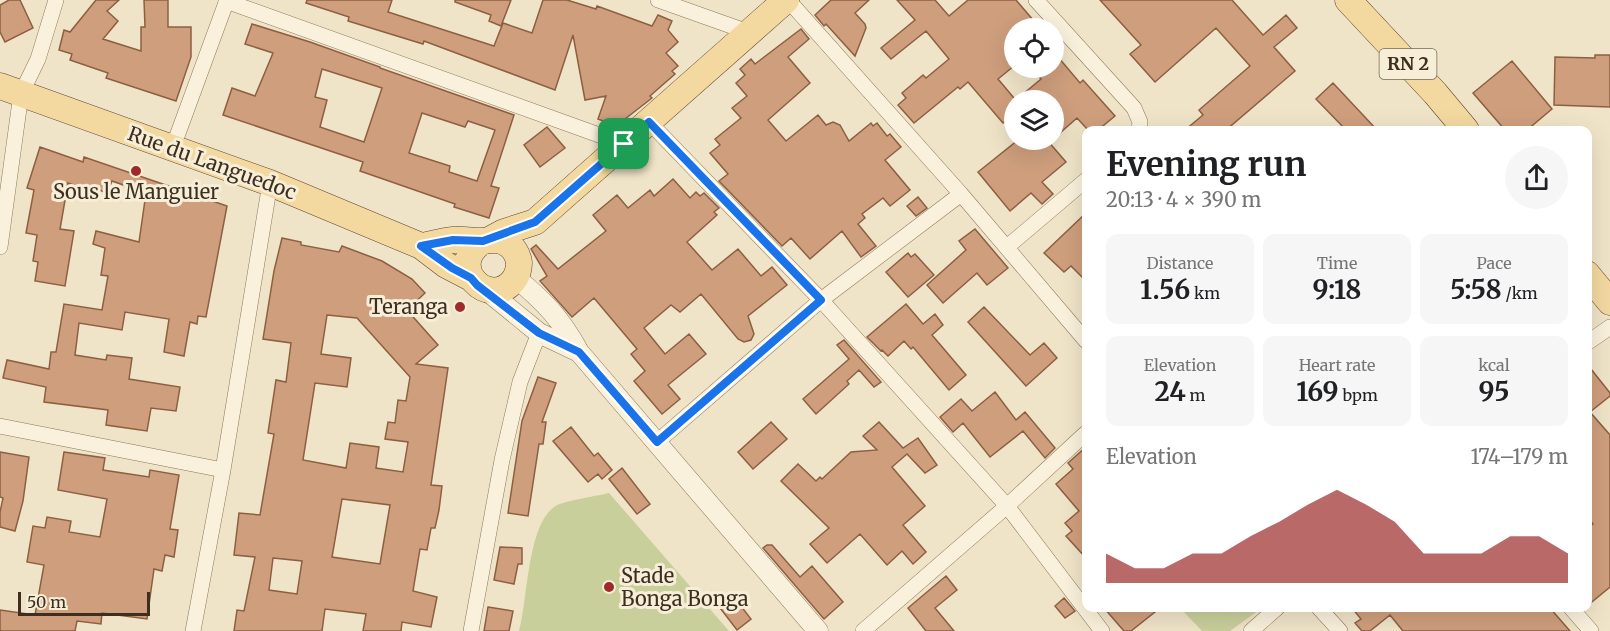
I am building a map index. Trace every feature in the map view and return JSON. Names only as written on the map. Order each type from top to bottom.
[{"type":"main road","points":[[535,222],[510,285],[493,290],[478,283],[468,261],[476,246],[504,232],[535,222],[787,0]]},
{"type":"main road","name":"RN 2","points":[[1348,0],[1463,126]]},
{"type":"main road","name":"Rue du Languedoc","points":[[11,90],[270,183],[421,246],[478,283]]},
{"type":"main road","points":[[421,246],[453,240],[499,239],[512,247],[517,270]]},
{"type":"main road","points":[[1592,280],[1610,302]]},
{"type":"street","points":[[0,247],[11,90],[38,59],[56,0]]},
{"type":"street","points":[[658,0],[751,33]]},
{"type":"street","points":[[787,0],[961,194],[1082,335]]},
{"type":"street","points":[[1036,0],[1134,108],[1140,122],[1139,126]]},
{"type":"street","points":[[174,147],[226,1],[624,144]]},
{"type":"street","points":[[649,122],[821,300],[1007,506],[1082,605]]},
{"type":"street","points":[[193,631],[223,470],[270,183]]},
{"type":"street","points":[[1007,247],[1082,183]]},
{"type":"street","points":[[657,442],[821,300],[961,194]]},
{"type":"street","points":[[517,270],[565,328],[579,352],[818,631]]},
{"type":"street","points":[[478,283],[539,333],[579,352]]},
{"type":"street","points":[[1592,340],[1610,327]]},
{"type":"street","points":[[471,631],[502,460],[520,382],[539,333]]},
{"type":"street","points":[[0,426],[223,470]]},
{"type":"street","points":[[863,631],[1082,438]]},
{"type":"street","points":[[1088,612],[1102,631]]},
{"type":"street","points":[[1251,631],[1272,612]]},
{"type":"street","points":[[1323,612],[1340,631]]},
{"type":"street","points":[[1574,612],[1591,631]]},
{"type":"green space","name":"Stade Bonga Bonga","points":[[609,493],[729,631],[519,631],[533,547],[545,517],[558,505]]},
{"type":"green space","points":[[1184,612],[1256,612],[1230,631],[1202,631]]},
{"type":"building","points":[[9,0],[20,0],[33,28],[5,42],[0,32],[0,5]]},
{"type":"building","points":[[96,0],[119,0],[107,11],[118,21],[103,39],[141,51],[141,27],[145,27],[144,0],[168,0],[168,27],[191,27],[191,57],[176,101],[106,78],[108,73],[70,60],[72,54],[59,50],[64,30],[70,32]]},
{"type":"building","points":[[307,0],[392,0],[388,12],[494,46],[503,23],[532,33],[543,0],[567,0],[596,9],[597,6],[652,26],[658,15],[672,21],[668,30],[678,42],[666,53],[678,66],[672,71],[675,74],[650,96],[652,98],[616,126],[598,119],[606,96],[585,100],[573,35],[555,90],[424,41],[423,44],[348,21],[349,17],[306,3]]},
{"type":"building","points":[[455,0],[511,0],[501,26],[489,21],[491,15],[455,2]]},
{"type":"building","points":[[831,0],[869,0],[855,13],[866,28],[855,56],[815,15]]},
{"type":"building","points":[[897,0],[935,0],[949,16],[968,0],[1016,0],[1031,18],[1004,18],[1004,74],[998,79],[1007,90],[1004,90],[1004,122],[968,82],[960,89],[958,87],[914,123],[898,105],[906,98],[902,93],[923,75],[926,78],[949,59],[926,31],[891,59],[881,48],[915,20]]},
{"type":"building","points":[[1100,0],[1232,0],[1263,35],[1286,15],[1297,28],[1274,47],[1295,71],[1231,126],[1190,126],[1203,115],[1199,110],[1250,66],[1216,28],[1155,82],[1130,54],[1141,45]]},
{"type":"building","points":[[252,24],[310,42],[514,115],[491,186],[499,188],[489,218],[360,171],[363,162],[223,115],[232,88],[255,96],[273,53],[245,44]],"holes":[[[322,69],[382,88],[364,142],[320,127],[327,100],[315,97]],[[422,113],[465,127],[468,121],[495,130],[477,181],[449,172],[450,166],[409,153]]]},
{"type":"building","points":[[801,29],[809,39],[788,57],[810,83],[768,120],[786,141],[818,115],[826,125],[833,122],[840,125],[849,141],[871,123],[873,126],[877,123],[887,136],[890,134],[901,147],[885,160],[910,190],[890,206],[883,198],[862,214],[865,218],[858,224],[876,246],[861,257],[842,231],[810,259],[791,238],[782,246],[719,181],[728,174],[710,153],[720,145],[715,139],[741,118],[732,108],[747,96],[736,83],[745,75],[740,69],[751,59],[755,64]]},
{"type":"building","points":[[1595,55],[1610,55],[1610,107],[1554,105],[1555,57],[1595,58]]},
{"type":"building","points":[[1512,61],[1552,109],[1532,126],[1502,126],[1473,93]]},
{"type":"building","points":[[1064,64],[1080,83],[1083,80],[1115,116],[1103,126],[1084,126],[1077,118],[1064,129],[1064,90],[1028,90],[1041,79],[1064,78]]},
{"type":"building","points":[[1333,83],[1373,126],[1342,126],[1316,99]]},
{"type":"building","points":[[547,127],[565,148],[540,167],[524,145]]},
{"type":"building","points":[[40,147],[83,162],[84,157],[227,206],[206,317],[198,316],[197,324],[190,322],[184,356],[164,352],[169,319],[125,312],[122,330],[79,323],[75,355],[106,360],[107,355],[132,358],[129,379],[180,387],[176,411],[151,408],[147,431],[106,425],[108,410],[44,402],[46,387],[3,378],[7,360],[49,369],[51,352],[56,352],[64,304],[102,310],[108,276],[101,275],[105,248],[93,244],[96,231],[139,242],[146,193],[112,181],[107,193],[94,188],[93,192],[68,183],[60,229],[74,231],[65,286],[35,281],[38,262],[33,261],[37,235],[26,233],[34,190],[27,188]]},
{"type":"building","points":[[1006,150],[1056,150],[1066,162],[1042,182],[1053,194],[1042,204],[1031,193],[1010,211],[978,172]]},
{"type":"building","points":[[673,179],[690,198],[696,192],[700,196],[704,193],[719,208],[714,212],[717,215],[687,242],[712,270],[738,249],[761,276],[772,267],[787,285],[748,316],[754,334],[751,340],[744,342],[738,339],[701,294],[680,312],[671,305],[644,328],[665,354],[689,334],[706,354],[668,385],[680,399],[662,414],[634,381],[645,371],[631,354],[637,349],[594,298],[572,317],[540,281],[547,276],[531,249],[536,245],[558,269],[606,231],[593,215],[617,195],[628,208],[650,190],[654,196]]},
{"type":"building","points":[[918,197],[927,208],[916,216],[907,206]]},
{"type":"building","points":[[1082,217],[1082,277],[1071,266],[1064,272],[1044,253]]},
{"type":"building","points":[[975,229],[1008,268],[987,285],[977,273],[943,303],[927,285],[966,250],[959,241]]},
{"type":"building","points":[[282,238],[301,242],[301,245],[339,252],[342,246],[382,261],[412,279],[425,293],[407,310],[438,345],[416,364],[448,368],[431,485],[442,486],[439,510],[435,528],[431,528],[427,550],[420,549],[413,591],[437,597],[431,627],[402,622],[401,631],[363,631],[366,614],[325,609],[322,631],[234,631],[237,610],[244,611],[255,557],[234,555],[239,513],[260,515],[274,434],[268,433],[276,380],[286,382],[291,343],[263,339]],"holes":[[[327,315],[357,318],[410,377],[406,401],[398,400],[395,423],[388,422],[385,439],[408,442],[403,472],[376,468],[379,447],[350,443],[346,468],[303,460],[315,383],[347,387],[351,358],[321,354]],[[342,499],[390,505],[380,564],[332,557]],[[273,558],[302,561],[297,594],[269,590]]]},
{"type":"building","points":[[908,253],[911,257],[915,254],[934,275],[908,297],[886,272]]},
{"type":"building","points":[[906,304],[923,324],[935,314],[943,325],[932,335],[966,375],[949,390],[913,347],[911,349],[904,341],[888,356],[867,337]]},
{"type":"building","points":[[984,307],[1030,355],[1044,343],[1057,358],[1026,386],[968,322]]},
{"type":"building","points":[[844,340],[881,382],[874,387],[859,370],[847,381],[849,384],[816,414],[803,399],[849,359],[837,345]]},
{"type":"building","points":[[1592,370],[1610,393],[1610,396],[1592,410]]},
{"type":"building","points":[[538,377],[556,383],[542,422],[546,422],[543,444],[539,444],[528,516],[508,513],[522,421]]},
{"type":"building","points":[[995,392],[1016,420],[1025,412],[1055,448],[1045,458],[1023,431],[990,457],[963,423],[953,432],[940,417],[961,399],[972,411]]},
{"type":"building","points":[[1592,414],[1610,435],[1610,587],[1592,602]]},
{"type":"building","points":[[771,422],[787,439],[753,469],[738,452]]},
{"type":"building","points":[[879,422],[903,448],[918,438],[937,465],[925,473],[907,454],[892,467],[925,506],[903,525],[926,552],[913,564],[902,551],[887,565],[860,534],[827,563],[810,544],[829,528],[781,481],[798,464],[816,481],[820,477],[822,479],[851,452],[877,450],[863,436]]},
{"type":"building","points":[[571,427],[594,456],[598,453],[612,470],[602,479],[598,474],[588,482],[553,441]]},
{"type":"building","points":[[1082,451],[1082,554],[1066,536],[1072,531],[1065,523],[1079,511],[1056,484],[1073,469],[1068,463]]},
{"type":"building","points":[[0,452],[29,457],[23,501],[15,531],[0,527],[3,498],[0,497]]},
{"type":"building","points":[[64,452],[105,458],[103,470],[149,477],[150,470],[179,475],[170,529],[178,530],[174,557],[165,555],[162,571],[154,569],[147,619],[102,613],[101,624],[77,621],[75,631],[0,631],[0,610],[35,615],[44,565],[27,562],[33,526],[45,528],[47,517],[71,521],[69,532],[100,537],[107,499],[58,490]]},
{"type":"building","points":[[622,468],[650,504],[637,514],[609,479]]},
{"type":"building","points":[[772,545],[800,577],[812,566],[843,602],[824,619],[763,548]]},
{"type":"building","points":[[500,547],[522,548],[522,564],[518,564],[514,584],[494,580]]},
{"type":"building","points":[[946,576],[957,590],[935,608],[954,631],[926,631],[908,608]]},
{"type":"building","points":[[734,597],[751,619],[737,630],[720,608]]},
{"type":"building","points":[[1064,598],[1075,611],[1065,618],[1055,606]]},
{"type":"building","points":[[488,607],[513,611],[509,631],[484,631]]},
{"type":"building","points":[[1107,612],[1155,612],[1131,631],[1124,631]]},
{"type":"building","points":[[1355,612],[1553,612],[1570,631],[1403,631],[1390,615],[1370,631],[1362,631],[1355,623],[1361,619]]},
{"type":"place","name":"Sous le Manguier","points":[[136,171]]},
{"type":"place","name":"Teranga","points":[[460,307]]},
{"type":"place","name":"Stade Bonga Bonga","points":[[609,587]]},
{"type":"route","points":[[649,122],[821,300],[657,442],[579,352],[539,333],[471,278],[440,261],[421,246],[453,240],[483,241],[535,222],[624,144],[649,122]]}]
